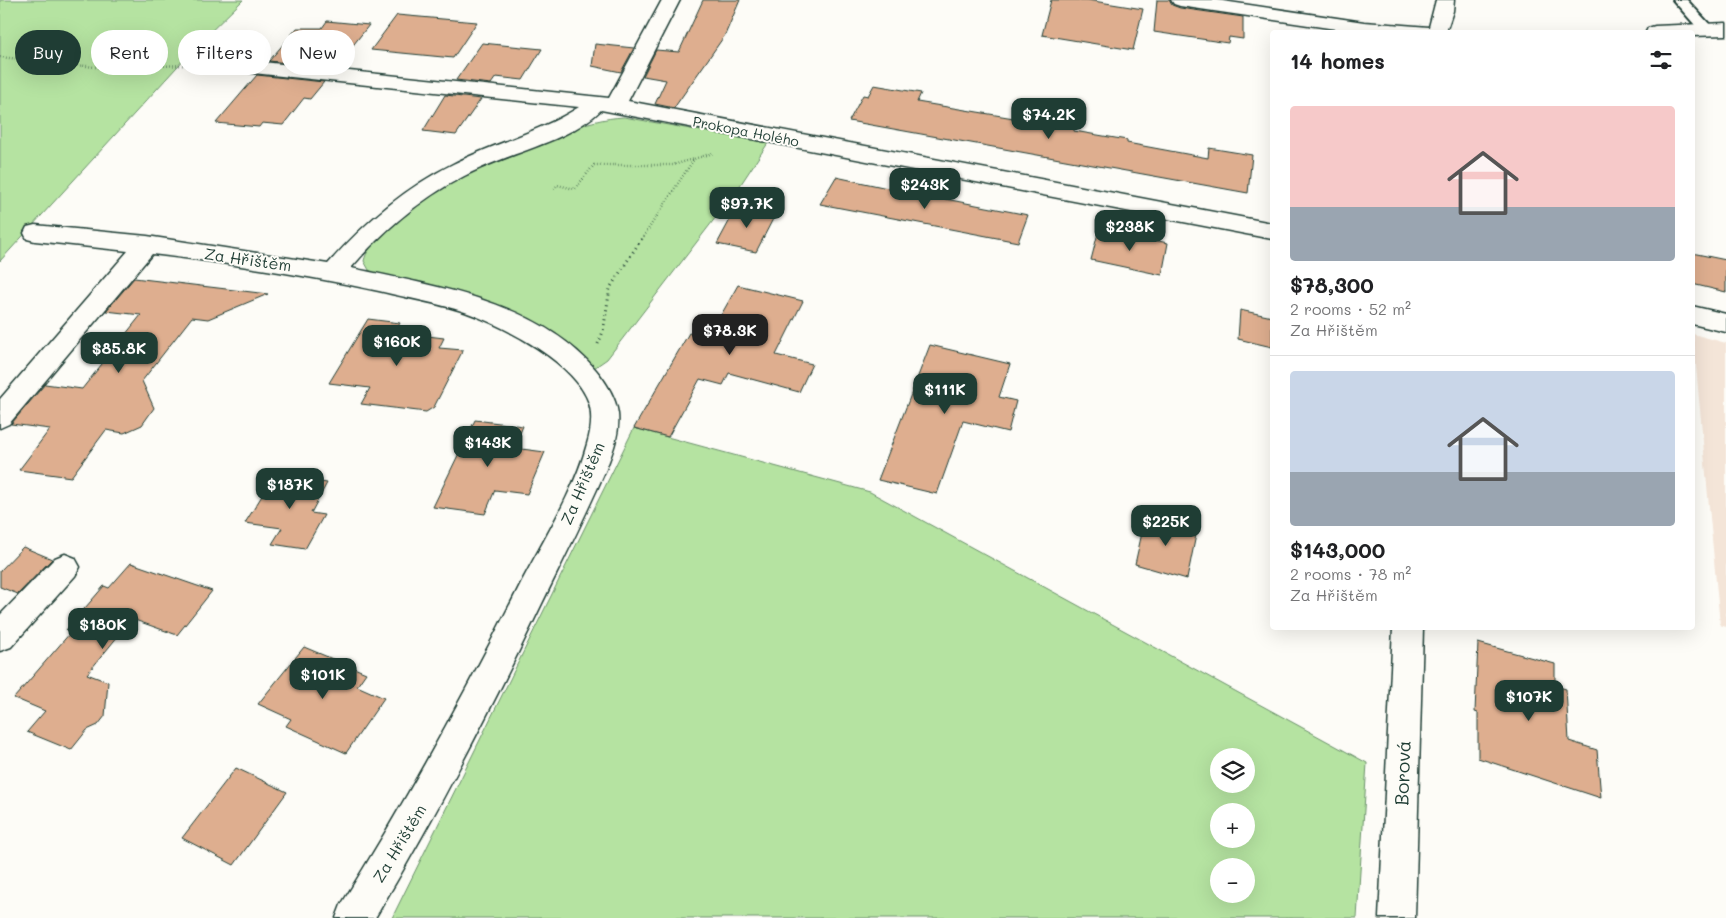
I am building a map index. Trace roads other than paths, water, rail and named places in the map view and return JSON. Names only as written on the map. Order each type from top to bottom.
[{"type":"street","points":[[334,273],[368,233],[411,199],[438,181],[484,158],[577,119],[591,110],[606,104],[671,0]]},
{"type":"street","points":[[1180,0],[1364,28],[1396,30]]},
{"type":"street","points":[[1438,30],[1444,11],[1445,0]]},
{"type":"street","points":[[1695,30],[1726,30]]},
{"type":"street","name":"Prokopa Holého","points":[[271,69],[606,104],[1270,231]]},
{"type":"street","name":"Za Hřištěm","points":[[35,233],[147,244],[334,273],[442,298],[491,313],[513,323],[550,346],[585,374],[596,388],[603,404],[604,423],[595,460],[534,588],[444,765],[413,822],[354,918]]},
{"type":"street","points":[[0,417],[147,244]]},
{"type":"street","points":[[1695,316],[1726,323]]},
{"type":"street","points":[[0,636],[65,567]]},
{"type":"street","name":"Borová","points":[[1397,918],[1408,630]]},
{"type":"lane","points":[[1680,0],[1706,30]]}]
